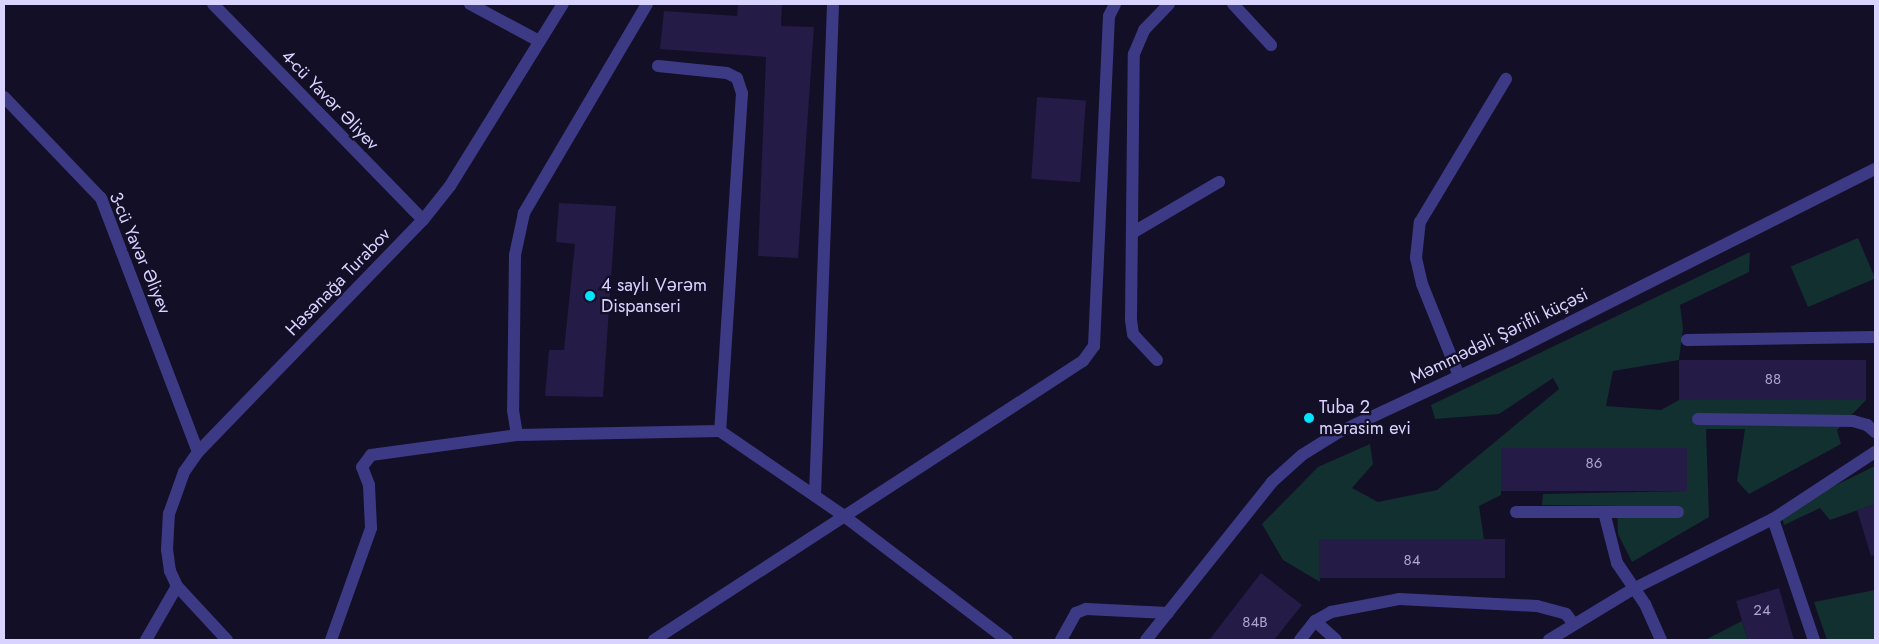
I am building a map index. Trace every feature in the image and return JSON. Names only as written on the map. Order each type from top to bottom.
[{"type":"street","name":"4-cü Yavər Əliyev","points":[[212,4],[423,220]]},
{"type":"street","points":[[470,4],[539,41]]},
{"type":"street","name":"Həsənağa Turabov","points":[[227,640],[176,586],[167,550],[169,514],[176,489],[198,452],[423,220],[450,186],[563,4]]},
{"type":"street","points":[[517,435],[513,410],[515,256],[524,212],[647,4]]},
{"type":"street","points":[[815,496],[833,4]]},
{"type":"street","points":[[654,640],[1083,361],[1094,346],[1108,16],[1115,4]]},
{"type":"street","points":[[1157,360],[1133,334],[1134,54],[1144,30],[1169,4]]},
{"type":"street","points":[[1233,4],[1272,45]]},
{"type":"street","points":[[658,66],[727,72],[737,78],[742,93],[720,431]]},
{"type":"street","points":[[1459,376],[1422,284],[1416,258],[1420,222],[1506,79]]},
{"type":"street","name":"3-cü Yavər Əliyev","points":[[4,97],[101,198],[198,452]]},
{"type":"street","name":"Məmmədəli Şərifli küçəsi","points":[[1146,640],[1272,482],[1302,455],[1336,434],[1459,376],[1875,169]]},
{"type":"street","points":[[1132,233],[1219,182]]},
{"type":"street","points":[[1687,340],[1875,337]]},
{"type":"street","points":[[1698,418],[1853,421],[1867,425],[1875,432]]},
{"type":"street","points":[[331,640],[371,528],[368,485],[362,467],[371,455],[517,435],[720,431],[844,516],[1007,640]]},
{"type":"street","points":[[1549,640],[1573,623],[1633,589],[1773,519],[1875,452]]},
{"type":"street","points":[[1516,512],[1678,512]]},
{"type":"street","points":[[1604,512],[1617,563],[1654,620],[1661,640]]},
{"type":"street","points":[[1773,519],[1814,640]]},
{"type":"street","points":[[146,640],[176,586]]},
{"type":"street","points":[[1300,640],[1315,621],[1331,612],[1400,599],[1537,606],[1566,614],[1573,623]]},
{"type":"street","points":[[1061,640],[1076,613],[1086,609],[1168,613]]},
{"type":"street","points":[[1315,621],[1336,640]]},
{"type":"green space","points":[[1858,238],[1875,279],[1808,307],[1791,267]]},
{"type":"green space","points":[[1750,252],[1749,272],[1680,305],[1683,328],[1679,360],[1613,371],[1606,406],[1661,410],[1679,400],[1866,400],[1837,430],[1841,444],[1749,494],[1737,481],[1745,429],[1706,429],[1709,517],[1632,562],[1618,534],[1617,506],[1542,505],[1543,494],[1687,491],[1687,448],[1501,451],[1501,495],[1479,506],[1484,540],[1319,544],[1320,582],[1283,560],[1262,524],[1318,467],[1370,444],[1373,464],[1352,488],[1378,502],[1437,490],[1559,389],[1553,378],[1499,414],[1435,419],[1431,405]]},
{"type":"green space","points":[[1875,466],[1875,504],[1830,520],[1820,508],[1784,525],[1781,512]]},
{"type":"green space","points":[[1875,590],[1875,640],[1827,640],[1814,602]]},
{"type":"green space","points":[[1742,621],[1748,640],[1705,640]]},
{"type":"building","points":[[738,4],[782,4],[781,26],[814,27],[798,258],[758,256],[766,57],[660,49],[664,11],[737,16]]},
{"type":"building","points":[[1037,97],[1086,100],[1080,182],[1031,179]]},
{"type":"building","points":[[559,203],[616,206],[603,397],[545,396],[549,350],[564,350],[575,244],[556,242]]},
{"type":"building","points":[[1679,360],[1866,360],[1866,400],[1679,400]]},
{"type":"building","points":[[1501,448],[1687,448],[1687,491],[1501,491]]},
{"type":"building","points":[[1875,504],[1875,555],[1871,556],[1857,510]]},
{"type":"building","points":[[1319,539],[1505,539],[1505,578],[1319,578]]},
{"type":"building","points":[[1261,573],[1302,605],[1274,640],[1209,640]]},
{"type":"building","points":[[1779,588],[1794,640],[1748,640],[1736,601]]},
{"type":"place","name":"4 saylı Vərəm Dispanseri","points":[[590,296]]},
{"type":"place","name":"Tuba 2 mərasim evi","points":[[1309,418]]}]
